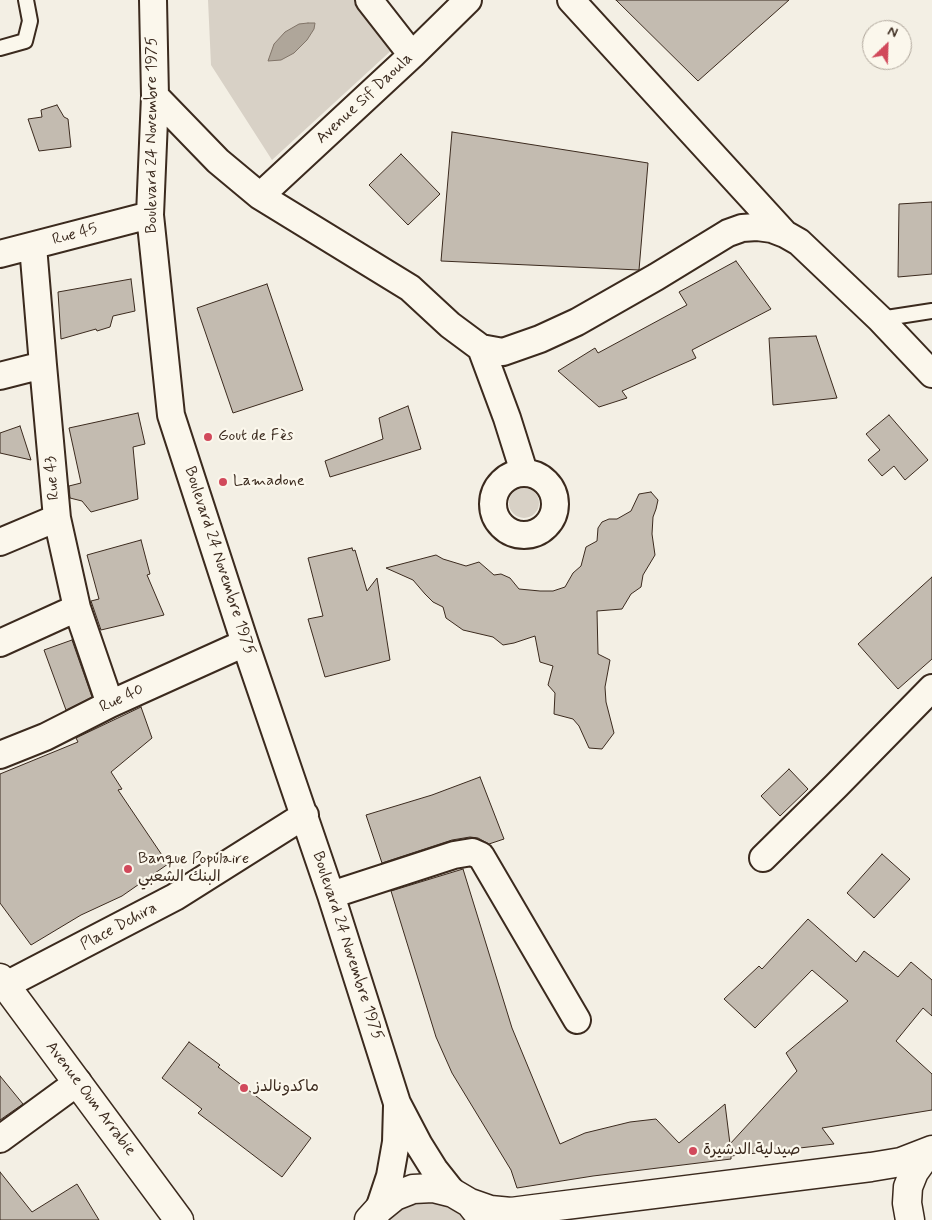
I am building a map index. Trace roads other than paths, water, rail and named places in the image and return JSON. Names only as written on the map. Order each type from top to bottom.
[{"type":"street","name":"Boulevard 24 Novembre 1975","points":[[153,0],[155,96],[150,215],[171,415],[245,643],[305,815],[397,1103],[434,1169],[469,1205]]},
{"type":"street","points":[[369,0],[412,55]]},
{"type":"street","name":"Avenue Sif Daoula","points":[[260,196],[412,55],[468,0]]},
{"type":"street","points":[[571,0],[785,234]]},
{"type":"street","points":[[155,96],[218,161],[260,196],[410,288],[450,325],[481,348],[503,352],[577,322],[728,233],[742,228],[757,227],[772,229],[799,242],[880,318],[932,374]]},
{"type":"street","name":"Rue 45","points":[[0,254],[150,215]]},
{"type":"street","name":"Rue 43","points":[[33,246],[57,518],[77,608],[110,704]]},
{"type":"street","points":[[481,348],[507,418],[524,472]]},
{"type":"street","points":[[0,376],[43,365]]},
{"type":"street","points":[[0,542],[57,518]]},
{"type":"street","points":[[0,643],[77,608]]},
{"type":"street","name":"Rue 40","points":[[0,755],[45,737],[110,704],[245,643]]},
{"type":"street","points":[[763,858],[932,688]]},
{"type":"street","name":"Place Dchira","points":[[3,982],[175,897],[305,815]]},
{"type":"street","points":[[331,895],[454,855],[472,852],[481,856],[577,1020]]},
{"type":"street","name":"Avenue Oum Arrabie","points":[[3,982],[179,1220]]},
{"type":"street","points":[[0,1140],[78,1082]]},
{"type":"street","name":"Boulevard 24 Novembre 1975","points":[[374,1214],[390,1176],[396,1142],[397,1103]]},
{"type":"street","points":[[374,1214],[395,1196],[413,1189],[433,1188],[469,1205],[511,1212],[901,1162],[932,1151]]},
{"type":"street","points":[[910,1220],[907,1204],[908,1187],[914,1172],[924,1158],[932,1151]]},
{"type":"lane","points":[[0,48],[24,41],[30,21],[26,0]]},
{"type":"lane","points":[[880,318],[932,311]]},
{"type":"place","name":"Gout de Fès","points":[[208,437]]},
{"type":"place","name":"Lamadone","points":[[223,482]]},
{"type":"place","name":"Banque Populaire البنك الشعبي","points":[[128,869]]},
{"type":"place","name":"ماكدونالدز","points":[[244,1088]]},
{"type":"place","name":"صيدلية الدشيرة","points":[[693,1151]]}]
